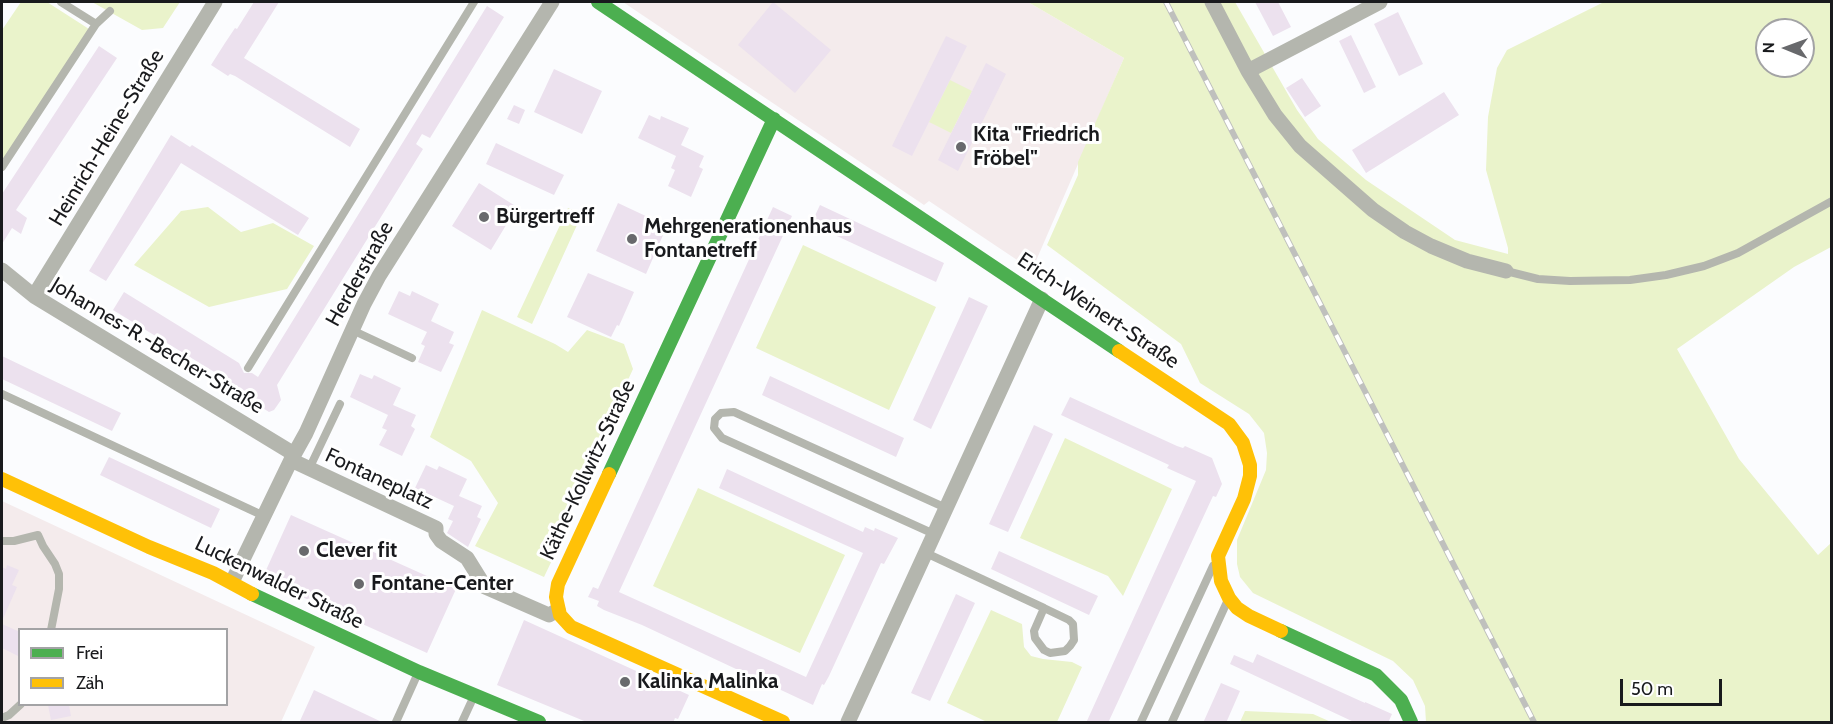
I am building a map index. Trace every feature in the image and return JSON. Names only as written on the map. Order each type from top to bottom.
[{"type":"street","name":"Heinrich-Heine-Straße","points":[[34,296],[214,2]]},
{"type":"street","name":"Herderstraße","points":[[232,582],[306,433],[352,330],[383,269],[552,2]]},
{"type":"street","name":"Erich-Weinert-Straße","points":[[598,2],[1220,417],[1243,442],[1250,465],[1248,488],[1218,556]]},
{"type":"street","points":[[1212,2],[1248,71],[1275,115],[1300,146],[1373,210],[1405,232],[1467,261],[1506,271]]},
{"type":"street","points":[[1248,71],[1380,2]]},
{"type":"street","name":"Käthe-Kollwitz-Straße","points":[[558,610],[556,597],[558,584],[774,119]]},
{"type":"street","name":"Johannes-R.-Becher-Straße","points":[[2,270],[34,296],[293,457]]},
{"type":"street","points":[[848,723],[1042,299]]},
{"type":"street","name":"Fontaneplatz","points":[[293,457],[309,469],[436,528],[436,534],[441,541],[467,558],[485,587],[549,615],[558,610]]},
{"type":"street","name":"Luckenwalder Straße","points":[[2,479],[149,547],[232,582],[263,600],[419,672],[539,723]]},
{"type":"street","points":[[1218,556],[1221,581],[1237,608],[1249,616],[1376,675],[1401,700],[1411,723]]},
{"type":"street","points":[[558,610],[563,620],[571,627],[783,723]]},
{"type":"lane","points":[[61,2],[96,24]]},
{"type":"lane","points":[[248,368],[474,2]]},
{"type":"lane","points":[[2,167],[96,24],[110,11]]},
{"type":"lane","points":[[1506,271],[1538,279],[1570,281],[1630,280],[1666,275],[1704,266],[1738,253],[1832,201]]},
{"type":"lane","points":[[352,330],[412,358]]},
{"type":"lane","points":[[2,394],[264,516]]},
{"type":"lane","points":[[309,469],[340,404]]},
{"type":"lane","points":[[934,534],[722,438],[714,428],[715,419],[721,412],[734,412],[946,508]]},
{"type":"lane","points":[[2,541],[14,541],[38,535],[56,564],[59,573],[59,589],[51,628]]},
{"type":"lane","points":[[926,553],[1044,608],[1069,620],[1073,624],[1074,640],[1065,651],[1050,653],[1044,650],[1035,638],[1034,631],[1044,608]]},
{"type":"lane","points":[[1141,723],[1218,556]]},
{"type":"lane","points":[[1172,723],[1229,598]]},
{"type":"lane","points":[[396,723],[419,672]]},
{"type":"lane","points":[[462,723],[474,696]]},
{"type":"lane","points":[[2,718],[20,706]]},
{"type":"shaded area","name":"Kita \"Friedrich Fröbel\"","points":[[623,2],[1028,2],[1124,58],[1032,270],[929,201],[924,205]]},
{"type":"shaded area","points":[[2,501],[315,647],[281,722],[2,722]]},
{"type":"green space","points":[[21,2],[47,2],[89,29],[2,161],[2,30]]},
{"type":"green space","points":[[92,2],[180,2],[163,28],[142,30]]},
{"type":"green space","points":[[1028,2],[1235,2],[1297,110],[1318,139],[1366,180],[1455,240],[1508,254],[1486,170],[1488,117],[1497,68],[1507,50],[1604,2],[1831,2],[1831,247],[1794,267],[1677,349],[1739,459],[1818,555],[1831,543],[1831,722],[1426,722],[1425,706],[1413,680],[1393,661],[1253,593],[1240,577],[1237,564],[1237,540],[1266,470],[1267,453],[1264,433],[1249,414],[1200,383],[1181,344],[1047,245],[1078,175],[1078,162],[1124,58]]},
{"type":"green space","points":[[950,80],[972,91],[951,133],[929,122]]},
{"type":"green space","points":[[208,207],[241,232],[273,223],[314,246],[287,289],[209,307],[134,265],[181,211]]},
{"type":"green space","points":[[568,208],[582,214],[532,324],[517,317]]},
{"type":"green space","points":[[803,245],[936,307],[889,410],[756,348]]},
{"type":"green space","points":[[482,310],[568,352],[587,330],[624,344],[633,369],[564,520],[555,554],[544,577],[475,546],[498,503],[471,461],[430,437]]},
{"type":"green space","points":[[1065,438],[1172,489],[1123,596],[1108,576],[1020,538]]},
{"type":"green space","points":[[698,488],[845,555],[800,653],[653,586]]},
{"type":"green space","points":[[991,610],[1022,624],[1024,647],[1031,656],[1072,662],[1082,667],[1057,722],[987,722],[947,703]]},
{"type":"green space","points":[[1245,711],[1313,714],[1331,722],[1240,722]]},
{"type":"building","points":[[254,2],[279,2],[244,58],[360,129],[350,147],[235,76],[230,74],[228,76],[211,65]]},
{"type":"building","points":[[773,2],[831,50],[795,93],[738,45]]},
{"type":"building","points":[[1255,2],[1278,2],[1291,27],[1273,36]]},
{"type":"building","points":[[487,6],[504,17],[430,138],[422,134],[416,144],[423,149],[277,385],[281,400],[274,410],[269,412],[255,403],[250,404],[250,400],[227,385],[229,381],[113,310],[124,292],[239,363],[244,373],[252,373],[258,377]]},
{"type":"building","points":[[1398,12],[1423,64],[1399,76],[1374,24]]},
{"type":"building","points":[[1351,35],[1376,87],[1364,93],[1339,41]]},
{"type":"building","points":[[946,36],[967,46],[912,156],[892,146]]},
{"type":"building","points":[[99,46],[117,58],[16,210],[27,218],[21,234],[12,228],[2,244],[2,194]]},
{"type":"building","points":[[986,63],[1006,74],[958,171],[938,160]]},
{"type":"building","points":[[554,69],[602,91],[582,134],[534,112]]},
{"type":"building","points":[[1302,78],[1321,106],[1305,117],[1286,88]]},
{"type":"building","points":[[1444,92],[1459,115],[1366,173],[1352,150]]},
{"type":"building","points":[[514,105],[525,110],[519,124],[507,119]]},
{"type":"building","points":[[649,115],[660,120],[661,116],[689,128],[681,145],[704,156],[699,167],[703,169],[691,197],[668,186],[675,170],[671,168],[676,156],[638,138]]},
{"type":"building","points":[[171,135],[190,147],[192,145],[309,218],[298,235],[181,163],[106,281],[89,271]]},
{"type":"building","points":[[496,143],[564,175],[554,195],[486,164]]},
{"type":"building","name":"Bürgertreff","points":[[479,183],[517,207],[491,250],[452,226]]},
{"type":"building","name":"Mehrgenerationenhaus Fontanetreff","points":[[618,203],[667,226],[646,274],[596,251]]},
{"type":"building","points":[[820,205],[944,263],[936,282],[811,224]]},
{"type":"building","points":[[773,207],[792,216],[619,592],[806,677],[863,553],[719,488],[727,469],[863,532],[865,527],[874,531],[875,528],[898,538],[884,564],[881,563],[829,676],[824,685],[822,684],[813,705],[642,625],[604,610],[597,606],[599,601],[588,597],[593,587],[598,589]]},
{"type":"building","points":[[588,273],[634,292],[619,326],[617,325],[611,337],[567,317]]},
{"type":"building","points":[[399,291],[410,296],[412,291],[439,304],[431,321],[454,332],[449,343],[454,345],[441,372],[418,362],[425,346],[421,344],[427,332],[388,314]]},
{"type":"building","points":[[969,297],[988,306],[931,429],[913,420]]},
{"type":"building","points":[[2,356],[121,413],[112,431],[2,379]]},
{"type":"building","points":[[360,374],[372,379],[374,375],[401,388],[393,405],[416,415],[411,426],[415,429],[402,456],[379,445],[387,430],[382,428],[388,415],[350,397]]},
{"type":"building","points":[[770,376],[904,438],[896,457],[762,395]]},
{"type":"building","points":[[1070,397],[1177,446],[1183,448],[1185,446],[1212,458],[1222,484],[1216,497],[1213,496],[1108,723],[1086,723],[1196,481],[1167,468],[1169,465],[1061,415]]},
{"type":"building","points":[[1034,425],[1053,434],[1008,532],[989,524]]},
{"type":"building","points":[[109,457],[220,509],[211,528],[100,475]]},
{"type":"building","points":[[426,465],[437,470],[439,466],[467,479],[459,496],[482,506],[477,517],[481,519],[468,547],[447,533],[453,521],[448,519],[454,506],[415,488]]},
{"type":"building","name":"Fontane-Center","points":[[291,515],[456,589],[427,653],[262,579]]},
{"type":"building","points":[[999,551],[1098,596],[1089,615],[991,569]]},
{"type":"building","points":[[7,565],[19,570],[12,585],[17,587],[2,621],[2,567],[6,569]]},
{"type":"building","points":[[956,594],[975,603],[930,701],[911,693]]},
{"type":"building","name":"Fontane-Center","points":[[524,620],[689,695],[678,719],[675,718],[673,723],[589,723],[497,685]]},
{"type":"building","points":[[2,624],[18,631],[18,656],[2,648]]},
{"type":"building","points":[[1257,654],[1392,714],[1388,723],[1356,723],[1230,664],[1234,655],[1253,663]]},
{"type":"building","points":[[1221,683],[1240,691],[1226,723],[1203,723]]},
{"type":"building","points":[[314,690],[384,723],[299,723]]},
{"type":"building","points":[[48,706],[69,706],[71,716],[51,720]]},
{"type":"railway","points":[[1166,2],[1534,722]]},
{"type":"traffic: fast","points":[[598,2],[1119,351]]},
{"type":"traffic: fast","points":[[609,474],[774,119]]},
{"type":"traffic: fast","points":[[252,594],[419,672],[539,722]]},
{"type":"traffic: fast","points":[[1281,631],[1376,675],[1401,700],[1411,722]]},
{"type":"traffic: slow","points":[[1119,351],[1229,424],[1243,443],[1250,465],[1250,476],[1244,499],[1218,556],[1221,581],[1237,608],[1281,631]]},
{"type":"traffic: slow","points":[[609,474],[558,584],[556,597],[560,615],[571,627],[783,722]]},
{"type":"traffic: slow","points":[[2,479],[149,547],[213,573],[252,594]]},
{"type":"place","name":"Kita \"Friedrich Fröbel\"","points":[[961,147]]},
{"type":"place","name":"Bürgertreff","points":[[484,217]]},
{"type":"place","name":"Mehrgenerationenhaus Fontanetreff","points":[[632,239]]},
{"type":"place","name":"Clever fit","points":[[304,551]]},
{"type":"place","name":"Fontane-Center","points":[[359,584]]},
{"type":"place","name":"Kalinka Malinka","points":[[625,682]]}]
